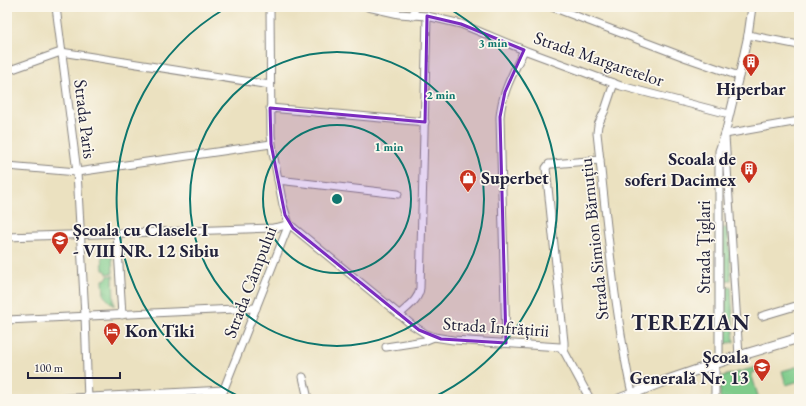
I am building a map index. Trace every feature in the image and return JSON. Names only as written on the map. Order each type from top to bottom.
[{"type":"main road","points":[[619,399],[717,363],[799,338]]},
{"type":"street","name":"Strada Paris","points":[[56,7],[77,172],[88,398]]},
{"type":"street","name":"Strada Câmpului","points":[[220,399],[289,224],[284,210],[271,144],[270,7]]},
{"type":"street","name":"Strada Margaretelor","points":[[368,7],[386,12],[414,16],[428,16],[461,24],[524,50],[614,83],[729,114]]},
{"type":"street","points":[[414,16],[415,7]]},
{"type":"street","points":[[552,7],[572,11],[694,61],[739,76]]},
{"type":"street","name":"Strada Țiglari","points":[[715,399],[717,363],[718,157],[739,76],[748,35],[752,7]]},
{"type":"street","points":[[399,315],[417,298],[420,291],[428,16]]},
{"type":"street","points":[[748,35],[799,45]]},
{"type":"street","points":[[506,343],[500,117],[505,92],[510,78],[524,50]]},
{"type":"street","points":[[7,70],[62,52],[270,85]]},
{"type":"street","name":"Strada Simion Bărnuțiu","points":[[614,83],[597,128],[619,326],[632,393]]},
{"type":"street","points":[[270,108],[425,122]]},
{"type":"street","points":[[725,134],[799,121]]},
{"type":"street","name":"Strada Țiglari","points":[[725,134],[739,356]]},
{"type":"street","points":[[7,166],[77,172],[271,144]]},
{"type":"street","points":[[564,350],[546,168],[549,164],[600,160]]},
{"type":"street","points":[[278,180],[398,194]]},
{"type":"street","points":[[7,237],[273,228],[289,224]]},
{"type":"street","name":"Strada Înfrățirii","points":[[289,224],[399,315],[419,330],[434,337],[453,340],[560,347],[564,350],[590,399]]},
{"type":"street","points":[[117,233],[122,315]]},
{"type":"street","points":[[762,316],[799,305]]},
{"type":"street","points":[[7,320],[256,308]]},
{"type":"street","points":[[386,347],[434,337]]},
{"type":"street","points":[[303,378],[308,399]]},
{"type":"street","points":[[53,399],[224,390]]},
{"type":"highlighted area","points":[[427,16],[461,24],[524,50],[505,92],[500,117],[506,343],[441,339],[419,330],[293,228],[285,215],[271,144],[270,108],[425,122]]},
{"type":"green space","points":[[720,228],[728,228],[731,280],[721,281]]},
{"type":"green space","points":[[111,242],[113,273],[107,274],[106,271],[103,270],[102,252]]},
{"type":"green space","points":[[113,275],[114,306],[104,296],[103,280],[108,276]]},
{"type":"green space","points":[[731,287],[734,342],[722,344],[721,288]]},
{"type":"green space","points":[[760,366],[762,370],[751,373],[759,399],[720,399],[720,377]]},
{"type":"green space","points":[[799,366],[799,381],[786,385],[782,371]]},
{"type":"place","name":"Hiperbar","points":[[751,77]]},
{"type":"place","name":"Scoala de soferi Dacimex","points":[[749,184]]},
{"type":"place","name":"Superbet","points":[[468,193]]},
{"type":"place","name":"Școala cu Clasele I - VIII NR. 12 Sibiu","points":[[60,255]]},
{"type":"place","name":"Kon Tiki","points":[[112,346]]},
{"type":"place","name":"Școala Generală Nr. 13","points":[[762,382]]},
{"type":"district","name":"TEREZIAN","points":[[691,322]]}]
